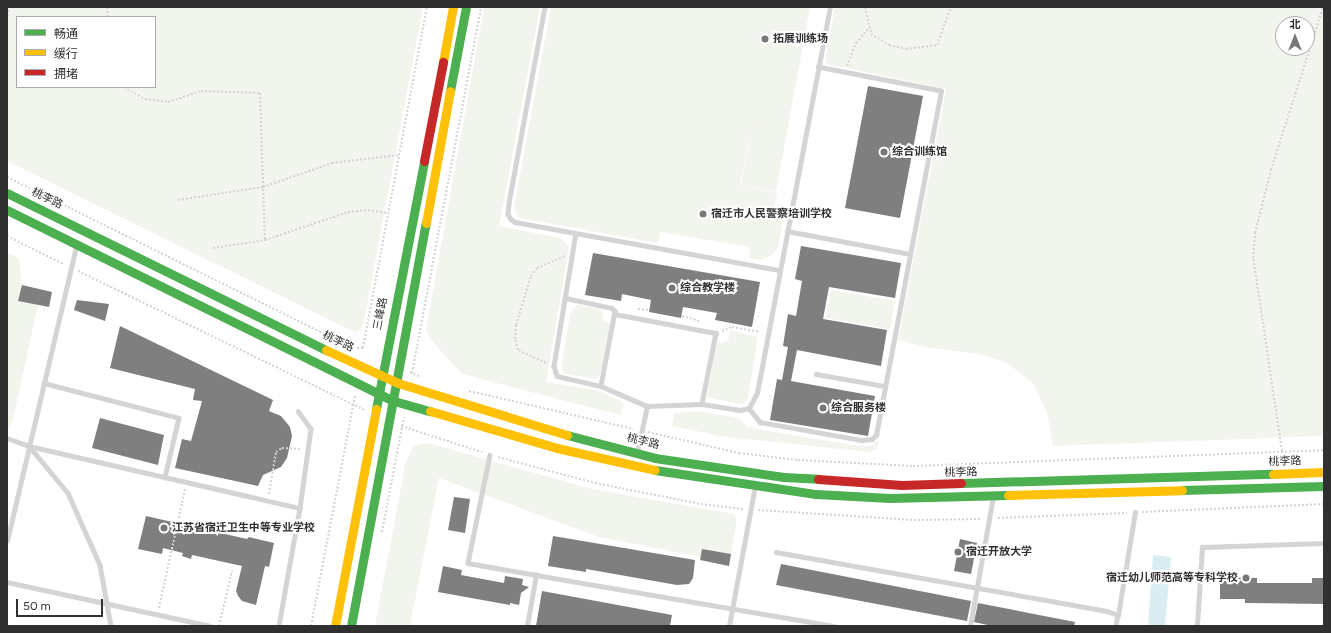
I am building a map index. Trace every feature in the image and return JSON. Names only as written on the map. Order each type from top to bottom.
[{"type":"main road","name":"三峰路","points":[[335,626],[378,393],[453,7]]},
{"type":"main road","points":[[351,626],[398,383],[466,7]]},
{"type":"main road","name":"桃李路","points":[[7,193],[360,366],[398,383],[562,434],[637,453],[758,473],[858,483],[958,485],[1324,472]]},
{"type":"main road","points":[[7,210],[394,401],[557,448],[634,466],[755,486],[816,494],[890,498],[1324,486]]},
{"type":"lane","points":[[545,7],[508,214],[515,222],[779,270]]},
{"type":"lane","points":[[576,233],[554,366],[557,376],[601,386],[647,406],[702,404],[740,410],[749,408],[757,393],[779,270],[830,7]]},
{"type":"lane","points":[[749,408],[760,422],[861,440],[872,439],[876,435],[941,91],[818,67]]},
{"type":"lane","points":[[787,231],[910,254]]},
{"type":"lane","points":[[7,541],[76,244]]},
{"type":"lane","points":[[566,298],[612,308],[616,314],[601,386]]},
{"type":"lane","points":[[616,314],[716,333],[702,404]]},
{"type":"lane","points":[[816,374],[885,386]]},
{"type":"lane","points":[[44,383],[179,418],[165,477]]},
{"type":"lane","points":[[634,466],[647,406]]},
{"type":"lane","points":[[279,626],[300,508],[311,429],[298,411]]},
{"type":"lane","points":[[7,438],[29,446],[300,508]]},
{"type":"lane","points":[[29,446],[68,493],[100,565],[111,626]]},
{"type":"lane","points":[[490,455],[468,563],[733,607],[835,626]]},
{"type":"lane","points":[[729,626],[758,473]]},
{"type":"lane","points":[[970,626],[993,496]]},
{"type":"lane","points":[[1116,626],[1135,512]]},
{"type":"lane","points":[[1197,626],[1202,547],[1324,542]]},
{"type":"lane","points":[[776,552],[1118,615]]},
{"type":"lane","points":[[527,626],[536,575]]},
{"type":"lane","points":[[7,582],[210,626]]},
{"type":"path","points":[[7,16],[10,7]]},
{"type":"path","points":[[360,366],[427,7]]},
{"type":"path","points":[[410,386],[481,7]]},
{"type":"path","points":[[865,7],[868,29],[876,38],[897,48],[932,47],[940,42],[951,7]]},
{"type":"path","points":[[1282,451],[1253,258],[1255,233],[1271,170],[1322,7]]},
{"type":"path","points":[[843,72],[850,61],[856,43],[868,29]]},
{"type":"path","points":[[126,88],[145,99],[168,102],[201,91],[260,93],[265,240]]},
{"type":"path","points":[[178,200],[263,187],[332,163],[399,155]]},
{"type":"path","points":[[7,177],[353,348],[363,348]]},
{"type":"path","points":[[213,248],[265,240],[348,212],[368,210],[388,213]]},
{"type":"path","points":[[554,366],[531,358],[518,350],[515,339],[516,325],[525,290],[537,268],[548,261],[573,254]]},
{"type":"path","points":[[716,333],[732,327],[768,333]]},
{"type":"path","points":[[311,626],[357,383]]},
{"type":"path","points":[[382,534],[406,405]]},
{"type":"path","points":[[268,501],[276,452],[282,448],[309,450]]},
{"type":"path","points":[[158,615],[186,482]]},
{"type":"path","points":[[219,626],[232,571]]},
{"type":"shaded area","points":[[7,7],[423,7],[364,321],[361,329],[355,332],[7,161]]},
{"type":"shaded area","points":[[484,7],[540,7],[499,226],[561,238],[569,247],[546,382],[600,391],[624,403],[620,415],[462,374],[430,339],[426,330]]},
{"type":"shaded area","points":[[551,7],[810,7],[776,192],[741,185],[753,119],[740,185],[777,193],[774,208],[785,210],[778,247],[771,256],[761,260],[749,258],[750,247],[660,232],[658,243],[519,218],[514,207]]},
{"type":"shaded area","points":[[835,7],[1324,7],[1324,436],[1053,446],[1047,413],[1033,383],[1007,363],[980,354],[930,348],[898,340],[946,89],[827,64],[825,61]]},
{"type":"shaded area","points":[[7,252],[19,258],[22,285],[18,301],[38,305],[13,419],[8,429]]},
{"type":"shaded area","points":[[831,290],[895,301],[890,329],[826,318]]},
{"type":"shaded area","points":[[577,305],[600,309],[603,313],[602,319],[610,324],[600,375],[597,379],[565,374],[561,369],[570,314]]},
{"type":"shaded area","points":[[730,330],[758,337],[748,399],[742,405],[707,397],[716,344],[728,341]]},
{"type":"shaded area","points":[[699,411],[738,418],[748,427],[859,446],[870,446],[879,440],[877,449],[869,452],[725,437],[672,426],[674,413]]},
{"type":"shaded area","points":[[428,443],[592,489],[734,514],[737,519],[731,554],[702,549],[701,557],[599,537],[439,478],[410,626],[375,626],[406,461],[414,446]]},
{"type":"shaded area","points":[[1153,555],[1171,557],[1165,626],[1148,626]]},
{"type":"building","name":"综合训练馆","points":[[868,86],[923,96],[900,218],[845,208]]},
{"type":"building","points":[[801,246],[901,263],[895,298],[829,287],[823,319],[887,330],[881,366],[797,350],[791,381],[875,396],[868,436],[770,420],[777,379],[782,380],[788,347],[783,346],[788,314],[796,316],[802,281],[795,279]]},
{"type":"building","name":"综合教学楼","points":[[593,253],[760,282],[752,327],[715,320],[717,313],[683,307],[681,318],[649,312],[651,300],[622,294],[621,301],[585,295]]},
{"type":"building","points":[[22,285],[52,292],[49,307],[18,301]]},
{"type":"building","points":[[77,300],[109,304],[105,321],[74,310]]},
{"type":"building","points":[[120,326],[273,400],[269,411],[281,416],[290,427],[292,436],[287,458],[281,467],[263,475],[258,486],[175,468],[182,439],[191,441],[202,401],[193,400],[195,389],[110,368]]},
{"type":"building","points":[[100,418],[164,435],[158,465],[92,448]]},
{"type":"building","points":[[454,497],[470,499],[465,533],[448,530]]},
{"type":"building","points":[[146,516],[247,539],[249,537],[274,543],[269,567],[265,566],[256,605],[242,601],[236,591],[242,566],[192,555],[191,559],[182,556],[183,553],[163,548],[162,554],[138,549]]},
{"type":"building","points":[[553,536],[695,560],[693,578],[689,584],[677,585],[586,569],[586,572],[548,566]]},
{"type":"building","points":[[960,539],[977,543],[971,574],[954,571]]},
{"type":"building","points":[[702,549],[731,554],[729,566],[700,560]]},
{"type":"building","points":[[781,564],[971,601],[967,621],[776,585]]},
{"type":"building","points":[[443,566],[462,570],[461,575],[504,583],[505,576],[523,579],[522,585],[529,587],[521,593],[519,605],[510,603],[510,605],[438,592]]},
{"type":"building","points":[[1220,577],[1257,578],[1257,583],[1312,583],[1312,578],[1324,578],[1324,604],[1245,603],[1245,599],[1220,599]]},
{"type":"building","points":[[542,591],[672,615],[670,626],[536,626]]},
{"type":"building","points":[[978,603],[1075,622],[1074,626],[992,626],[974,622]]},
{"type":"traffic: fast","points":[[450,91],[466,7]]},
{"type":"traffic: fast","points":[[376,409],[424,161]]},
{"type":"traffic: fast","points":[[7,193],[326,350]]},
{"type":"traffic: fast","points":[[7,210],[394,401],[430,411]]},
{"type":"traffic: fast","points":[[351,626],[426,223]]},
{"type":"traffic: fast","points":[[567,435],[655,458],[784,477],[818,479]]},
{"type":"traffic: fast","points":[[655,470],[816,494],[890,498],[1008,495]]},
{"type":"traffic: fast","points":[[961,483],[1273,474]]},
{"type":"traffic: fast","points":[[1182,490],[1324,486]]},
{"type":"traffic: slow","points":[[443,62],[453,7]]},
{"type":"traffic: slow","points":[[426,223],[450,91]]},
{"type":"traffic: slow","points":[[326,350],[398,383],[567,435]]},
{"type":"traffic: slow","points":[[335,626],[376,409]]},
{"type":"traffic: slow","points":[[430,411],[557,448],[655,470]]},
{"type":"traffic: slow","points":[[1273,474],[1324,472]]},
{"type":"traffic: slow","points":[[1008,495],[1182,490]]},
{"type":"traffic: jam","points":[[424,161],[443,62]]},
{"type":"traffic: jam","points":[[818,479],[902,485],[961,483]]},
{"type":"place","name":"拓展训练场","points":[[765,39]]},
{"type":"place","name":"综合训练馆","points":[[884,152]]},
{"type":"place","name":"宿迁市人民警察培训学校","points":[[703,214]]},
{"type":"place","name":"综合教学楼","points":[[672,288]]},
{"type":"place","name":"综合服务楼","points":[[823,408]]},
{"type":"place","name":"江苏省宿迁卫生中等专业学校","points":[[164,528]]},
{"type":"place","name":"宿迁开放大学","points":[[958,552]]},
{"type":"place","name":"宿迁幼儿师范高等专科学校","points":[[1246,578]]}]
